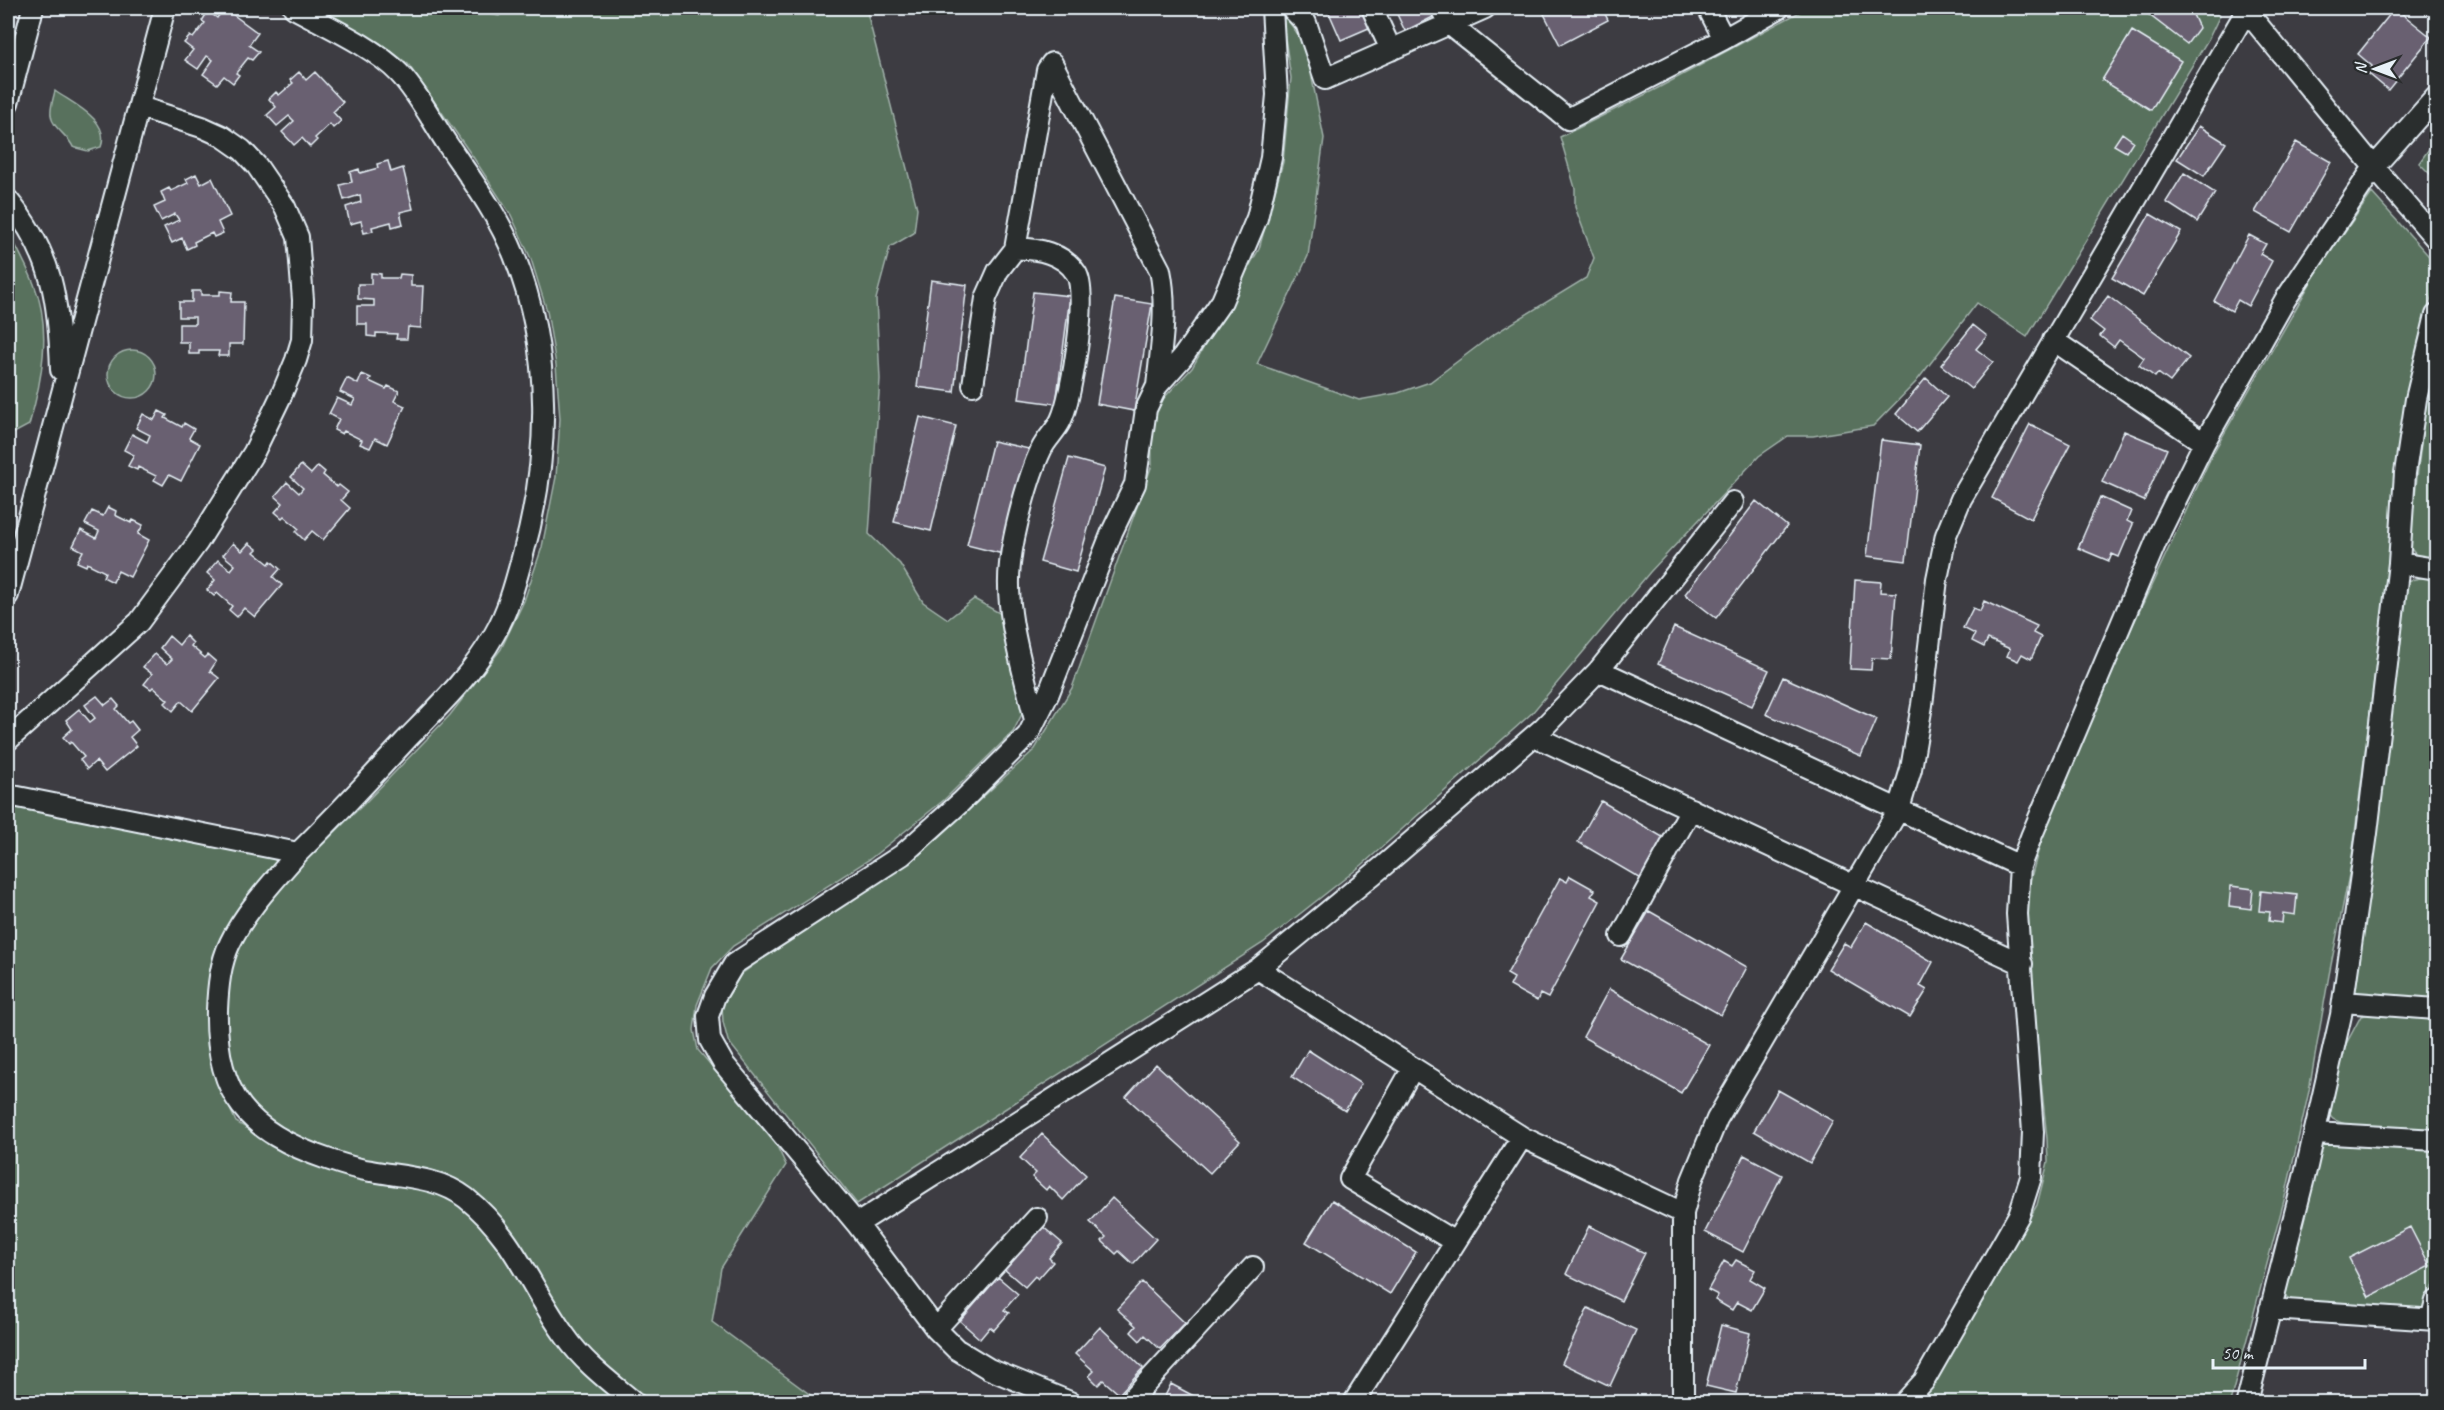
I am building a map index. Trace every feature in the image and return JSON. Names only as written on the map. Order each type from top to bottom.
[{"type":"street","points":[[8,103],[33,8]]},
{"type":"street","points":[[8,595],[165,8]]},
{"type":"street","points":[[294,8],[385,61],[399,73],[494,214],[514,254],[531,305],[542,367],[544,406],[542,450],[534,507],[515,585],[494,636],[454,689],[298,853],[241,924],[229,944],[218,987],[217,1029],[223,1074],[235,1099],[250,1118],[276,1137],[326,1159],[368,1171],[443,1184],[465,1197],[494,1223],[518,1255],[537,1294],[567,1339],[596,1371],[634,1402]]},
{"type":"street","points":[[1070,1402],[989,1369],[956,1349],[936,1329],[857,1224],[723,1063],[710,1040],[708,1016],[715,996],[734,964],[902,855],[962,802],[1028,735],[1093,583],[1112,532],[1135,484],[1146,409],[1157,386],[1182,358],[1222,301],[1257,218],[1271,158],[1277,95],[1272,8]]},
{"type":"street","points":[[1291,8],[1306,23],[1325,79],[1391,50],[1445,16],[1485,8]]},
{"type":"street","points":[[1372,8],[1391,50]]},
{"type":"street","points":[[1708,8],[1724,39]]},
{"type":"street","points":[[1445,16],[1568,119],[1724,39],[1779,8]]},
{"type":"street","points":[[1683,1402],[1683,1213],[1692,1180],[1717,1119],[1899,809],[1911,769],[1922,705],[1937,579],[1946,535],[1961,499],[2246,8],[2374,167],[2436,238]]},
{"type":"street","points":[[973,385],[986,298],[998,271],[1015,249],[1047,70],[1052,63],[1160,270],[1164,289],[1164,315],[1157,386]]},
{"type":"street","points":[[1905,1402],[1924,1381],[2019,1215],[2031,1176],[2033,1132],[2017,914],[2020,866],[2161,530],[2204,442],[2285,300],[2374,167],[2436,97]]},
{"type":"street","points":[[8,740],[139,622],[198,542],[254,452],[285,387],[302,340],[303,300],[298,237],[285,207],[257,166],[242,150],[222,136],[202,127],[140,107]]},
{"type":"street","points":[[8,200],[38,244],[55,293],[59,320],[61,391]]},
{"type":"street","points":[[1015,249],[1029,248],[1050,253],[1067,263],[1077,274],[1081,291],[1070,393],[1061,420],[1041,450],[1027,490],[1010,560],[1009,603],[1035,720]]},
{"type":"street","points":[[2247,1402],[2315,1133],[2343,1002],[2368,822],[2399,563],[2405,473],[2415,410],[2436,315]]},
{"type":"street","points":[[2054,340],[2204,442]]},
{"type":"street","points":[[857,1224],[1258,969],[1534,736],[1599,670],[1733,502]]},
{"type":"street","points":[[2399,563],[2436,568]]},
{"type":"street","points":[[1599,670],[2020,866]]},
{"type":"street","points":[[1534,736],[2022,964]]},
{"type":"street","points":[[8,795],[298,853]]},
{"type":"street","points":[[1621,936],[1692,809]]},
{"type":"street","points":[[1258,969],[1522,1137],[1683,1213]]},
{"type":"street","points":[[2343,1002],[2436,1009]]},
{"type":"street","points":[[1413,1068],[1350,1179],[1455,1242]]},
{"type":"street","points":[[2315,1133],[2436,1140]]},
{"type":"street","points":[[1354,1402],[1522,1137]]},
{"type":"street","points":[[936,1329],[1037,1218]]},
{"type":"street","points":[[1129,1402],[1253,1267]]},
{"type":"street","points":[[2271,1309],[2435,1314]]},
{"type":"green space","points":[[318,8],[463,8],[499,16],[508,8],[866,8],[917,208],[914,233],[890,247],[876,299],[880,379],[869,534],[900,564],[923,602],[948,619],[974,599],[1003,615],[1021,681],[1023,712],[1013,732],[944,800],[870,859],[733,946],[712,968],[697,1005],[694,1030],[698,1050],[773,1138],[786,1165],[721,1268],[712,1322],[820,1402],[645,1402],[596,1360],[557,1313],[482,1204],[463,1183],[446,1174],[418,1167],[350,1160],[276,1127],[254,1109],[238,1085],[231,1061],[224,1014],[233,948],[267,897],[364,804],[450,715],[501,649],[524,601],[542,547],[556,477],[560,419],[556,365],[547,311],[531,259],[511,215],[408,64],[381,44]]},
{"type":"green space","points":[[1807,8],[2215,8],[2220,15],[2209,38],[2027,337],[1977,303],[1916,382],[1873,426],[1813,436],[1788,436],[1759,456],[1650,572],[1532,713],[1362,865],[1263,943],[857,1204],[728,1041],[722,1006],[740,975],[791,938],[923,852],[1035,749],[1072,688],[1152,465],[1151,420],[1163,399],[1192,368],[1259,249],[1283,162],[1291,78],[1281,11],[1305,44],[1324,138],[1308,256],[1257,364],[1359,400],[1398,393],[1430,382],[1491,336],[1586,278],[1594,258],[1575,207],[1575,188],[1560,137],[1656,89]]},
{"type":"green space","points":[[55,91],[80,107],[96,121],[103,137],[101,147],[88,151],[73,147],[57,128],[52,120],[51,112]]},
{"type":"green space","points":[[2436,139],[2436,180],[2419,163]]},
{"type":"green space","points":[[2372,193],[2436,264],[2436,282],[2418,342],[2399,447],[2392,534],[2351,865],[2309,1091],[2286,1193],[2230,1402],[1919,1402],[1935,1381],[2037,1205],[2048,1162],[2032,993],[2027,910],[2030,881],[2048,816],[2108,679],[2212,455],[2319,268]]},
{"type":"green space","points":[[8,231],[34,284],[43,319],[44,337],[38,391],[29,425],[12,434],[8,451]]},
{"type":"green space","points":[[127,350],[137,350],[149,357],[156,369],[156,379],[149,391],[137,398],[127,398],[112,387],[108,379],[108,369],[119,354]]},
{"type":"green space","points":[[2436,356],[2436,562],[2416,555],[2409,546],[2426,401]]},
{"type":"green space","points":[[2436,577],[2436,1001],[2368,996],[2353,992],[2406,581]]},
{"type":"green space","points":[[8,804],[271,857],[277,862],[223,938],[220,1087],[236,1122],[267,1140],[452,1198],[488,1228],[554,1337],[618,1402],[8,1402]]},
{"type":"green space","points":[[2368,1014],[2436,1020],[2436,1131],[2355,1126],[2334,1120],[2329,1113],[2345,1046],[2361,1016]]},
{"type":"green space","points":[[2325,1143],[2436,1150],[2436,1277],[2428,1303],[2422,1310],[2297,1303],[2281,1294],[2319,1149]]},
{"type":"building","points":[[224,8],[258,33],[249,45],[259,52],[252,60],[248,58],[236,73],[239,75],[233,83],[224,76],[217,84],[203,74],[213,60],[207,56],[198,69],[185,60],[193,50],[184,43],[190,36],[193,38],[205,23],[202,21],[208,11],[217,18]]},
{"type":"building","points":[[1327,8],[1363,8],[1371,27],[1341,40]]},
{"type":"building","points":[[1394,8],[1431,8],[1435,16],[1405,31]]},
{"type":"building","points":[[1541,8],[1602,8],[1608,20],[1560,45]]},
{"type":"building","points":[[2140,8],[2190,8],[2199,28],[2187,44]]},
{"type":"building","points":[[2395,8],[2431,37],[2388,90],[2369,74],[2372,66],[2358,54]]},
{"type":"building","points":[[2132,31],[2181,61],[2151,110],[2102,80]]},
{"type":"building","points":[[299,72],[306,80],[315,72],[343,102],[333,112],[341,121],[333,128],[330,124],[315,138],[317,140],[310,147],[302,138],[294,145],[282,132],[294,121],[289,116],[277,126],[267,115],[276,107],[269,99],[276,92],[279,95],[293,83],[290,80]]},
{"type":"building","points":[[2199,126],[2226,143],[2204,176],[2177,159]]},
{"type":"building","points":[[2122,133],[2133,141],[2126,152],[2114,145]]},
{"type":"building","points":[[2296,142],[2331,162],[2291,232],[2255,212]]},
{"type":"building","points":[[388,161],[391,172],[403,168],[413,209],[400,212],[403,224],[392,227],[391,222],[372,227],[373,231],[364,233],[361,221],[350,224],[346,207],[361,202],[360,195],[344,200],[340,185],[352,182],[350,172],[359,169],[360,173],[378,168],[377,164]]},
{"type":"building","points":[[2184,173],[2215,193],[2197,222],[2166,202]]},
{"type":"building","points":[[196,174],[201,184],[212,178],[230,216],[218,222],[223,233],[214,237],[212,233],[194,242],[195,245],[187,249],[182,238],[172,243],[164,227],[179,220],[175,214],[161,221],[154,207],[165,202],[161,192],[169,188],[171,191],[188,183],[186,179]]},
{"type":"building","points":[[2150,214],[2181,232],[2143,296],[2112,278]]},
{"type":"building","points":[[2249,235],[2266,244],[2260,254],[2272,261],[2248,306],[2238,300],[2232,311],[2214,301]]},
{"type":"building","points":[[371,273],[381,274],[381,278],[399,278],[400,274],[411,275],[411,286],[423,286],[421,328],[408,327],[407,339],[396,339],[397,334],[376,333],[376,337],[367,336],[367,324],[357,324],[357,306],[374,306],[374,300],[358,299],[358,284],[371,284]]},
{"type":"building","points":[[931,280],[967,285],[954,392],[917,387]]},
{"type":"building","points":[[192,291],[201,291],[201,295],[220,295],[220,291],[232,292],[231,302],[244,302],[243,344],[229,344],[229,356],[218,356],[219,351],[199,351],[199,354],[189,354],[189,342],[179,342],[179,324],[195,324],[195,317],[179,317],[179,302],[192,302]]},
{"type":"building","points":[[1033,292],[1070,296],[1056,404],[1019,399]]},
{"type":"building","points":[[2108,296],[2189,358],[2170,382],[2158,373],[2155,377],[2139,365],[2144,358],[2119,340],[2114,347],[2100,336],[2104,331],[2090,320]]},
{"type":"building","points":[[1115,298],[1152,304],[1134,411],[1097,404]]},
{"type":"building","points":[[1973,325],[1987,336],[1976,349],[1993,362],[1971,389],[1941,365]]},
{"type":"building","points":[[362,374],[371,378],[369,381],[386,389],[388,386],[399,391],[394,401],[405,406],[387,444],[375,438],[370,448],[360,444],[362,440],[344,431],[342,434],[334,430],[339,419],[329,414],[337,398],[352,405],[355,399],[340,392],[347,378],[358,384]]},
{"type":"building","points":[[1926,378],[1947,397],[1917,432],[1896,414]]},
{"type":"building","points":[[159,411],[167,415],[165,418],[182,427],[184,423],[194,429],[189,438],[200,444],[181,481],[169,475],[163,485],[154,480],[156,476],[138,467],[137,470],[128,466],[134,455],[124,450],[132,434],[147,442],[150,435],[136,428],[143,414],[154,420]]},
{"type":"building","points":[[920,417],[956,426],[931,531],[894,522]]},
{"type":"building","points":[[2030,424],[2070,444],[2031,519],[1992,498]]},
{"type":"building","points":[[2124,431],[2167,449],[2144,501],[2102,482]]},
{"type":"building","points":[[1881,440],[1920,445],[1906,561],[1867,556]]},
{"type":"building","points":[[993,441],[1029,449],[1003,554],[967,545]]},
{"type":"building","points":[[1069,458],[1105,468],[1076,572],[1040,562]]},
{"type":"building","points":[[301,465],[311,474],[318,466],[325,472],[323,475],[337,487],[339,485],[348,492],[341,500],[350,508],[323,540],[312,531],[304,540],[296,532],[299,529],[284,516],[282,518],[275,512],[283,503],[275,496],[287,482],[299,493],[303,488],[291,477]]},
{"type":"building","points":[[2100,497],[2131,511],[2127,521],[2133,524],[2119,557],[2112,554],[2109,561],[2078,548]]},
{"type":"building","points":[[1756,501],[1787,526],[1716,618],[1685,594]]},
{"type":"building","points":[[108,507],[116,511],[115,515],[131,523],[133,520],[143,525],[138,534],[149,540],[130,577],[118,571],[113,582],[103,577],[105,572],[87,563],[86,566],[77,562],[83,551],[73,546],[81,530],[96,538],[99,531],[85,524],[92,511],[103,516]]},
{"type":"building","points":[[233,543],[242,551],[249,543],[257,549],[254,552],[269,564],[271,561],[280,569],[273,577],[282,585],[255,617],[244,608],[237,617],[229,610],[232,606],[217,593],[214,596],[207,590],[215,580],[207,573],[218,560],[231,570],[235,565],[223,555]]},
{"type":"building","points":[[1855,580],[1881,582],[1880,592],[1896,593],[1891,659],[1872,658],[1871,670],[1850,669]]},
{"type":"building","points":[[1984,601],[2037,626],[2033,633],[2041,637],[2031,659],[2022,654],[2018,661],[2007,656],[2010,649],[1988,639],[1984,647],[1972,641],[1975,634],[1963,628],[1973,608],[1980,611]]},
{"type":"building","points":[[1674,627],[1769,670],[1752,706],[1658,664]]},
{"type":"building","points":[[169,636],[179,645],[186,636],[193,643],[191,646],[205,658],[208,655],[216,662],[210,671],[219,678],[192,711],[181,701],[173,711],[165,703],[168,700],[153,687],[151,689],[144,684],[152,674],[143,667],[155,654],[167,664],[172,659],[160,648]]},
{"type":"building","points":[[1783,677],[1877,719],[1861,756],[1766,714]]},
{"type":"building","points":[[97,696],[105,705],[113,699],[119,706],[116,709],[128,723],[131,721],[138,730],[130,737],[137,746],[105,772],[96,761],[87,769],[80,760],[84,757],[71,742],[69,744],[63,737],[72,729],[66,720],[79,709],[90,722],[95,718],[85,705]]},
{"type":"building","points":[[1601,801],[1666,839],[1643,880],[1578,842]]},
{"type":"building","points":[[1570,876],[1595,890],[1591,896],[1600,901],[1548,998],[1540,994],[1537,1001],[1510,986],[1514,978],[1507,974],[1560,878],[1567,882]]},
{"type":"building","points":[[2231,886],[2253,889],[2251,909],[2229,906]]},
{"type":"building","points":[[2261,891],[2297,895],[2295,915],[2283,913],[2282,923],[2269,921],[2270,912],[2259,911]]},
{"type":"building","points":[[1649,911],[1747,967],[1721,1015],[1621,959]]},
{"type":"building","points":[[1866,922],[1933,962],[1920,986],[1927,990],[1910,1017],[1828,969],[1844,943],[1851,947]]},
{"type":"building","points":[[1609,989],[1709,1045],[1681,1093],[1583,1037]]},
{"type":"building","points":[[1308,1050],[1361,1084],[1345,1111],[1292,1077]]},
{"type":"building","points":[[1156,1064],[1240,1141],[1210,1173],[1126,1097]]},
{"type":"building","points":[[1778,1090],[1833,1121],[1810,1163],[1754,1131]]},
{"type":"building","points":[[1042,1134],[1086,1175],[1063,1200],[1049,1186],[1046,1190],[1032,1177],[1036,1173],[1020,1158]]},
{"type":"building","points":[[1744,1155],[1782,1175],[1743,1252],[1705,1232]]},
{"type":"building","points":[[1112,1198],[1156,1239],[1133,1264],[1119,1251],[1116,1254],[1102,1241],[1106,1237],[1090,1222]]},
{"type":"building","points":[[1332,1200],[1416,1252],[1390,1294],[1306,1242]]},
{"type":"building","points":[[1042,1226],[1062,1243],[1049,1258],[1053,1262],[1038,1279],[1035,1276],[1025,1287],[1004,1269]]},
{"type":"building","points":[[1589,1226],[1645,1253],[1621,1301],[1566,1274]]},
{"type":"building","points":[[2410,1227],[2430,1266],[2369,1297],[2349,1258]]},
{"type":"building","points":[[1736,1260],[1755,1270],[1750,1279],[1765,1288],[1752,1310],[1737,1302],[1732,1310],[1715,1300],[1718,1295],[1708,1290],[1724,1261],[1732,1266]]},
{"type":"building","points":[[998,1277],[1018,1294],[1004,1310],[1009,1313],[994,1330],[990,1327],[980,1339],[960,1321]]},
{"type":"building","points":[[1142,1282],[1185,1323],[1160,1349],[1145,1335],[1140,1341],[1131,1332],[1136,1326],[1117,1309]]},
{"type":"building","points":[[1588,1308],[1636,1330],[1610,1386],[1562,1363]]},
{"type":"building","points":[[1721,1325],[1750,1333],[1736,1393],[1706,1386]]},
{"type":"building","points":[[1100,1327],[1143,1368],[1119,1394],[1103,1380],[1098,1385],[1089,1376],[1094,1371],[1075,1354]]},
{"type":"building","points":[[1171,1384],[1205,1402],[1162,1402]]},
{"type":"building","points":[[1589,1396],[1603,1402],[1586,1402]]}]
